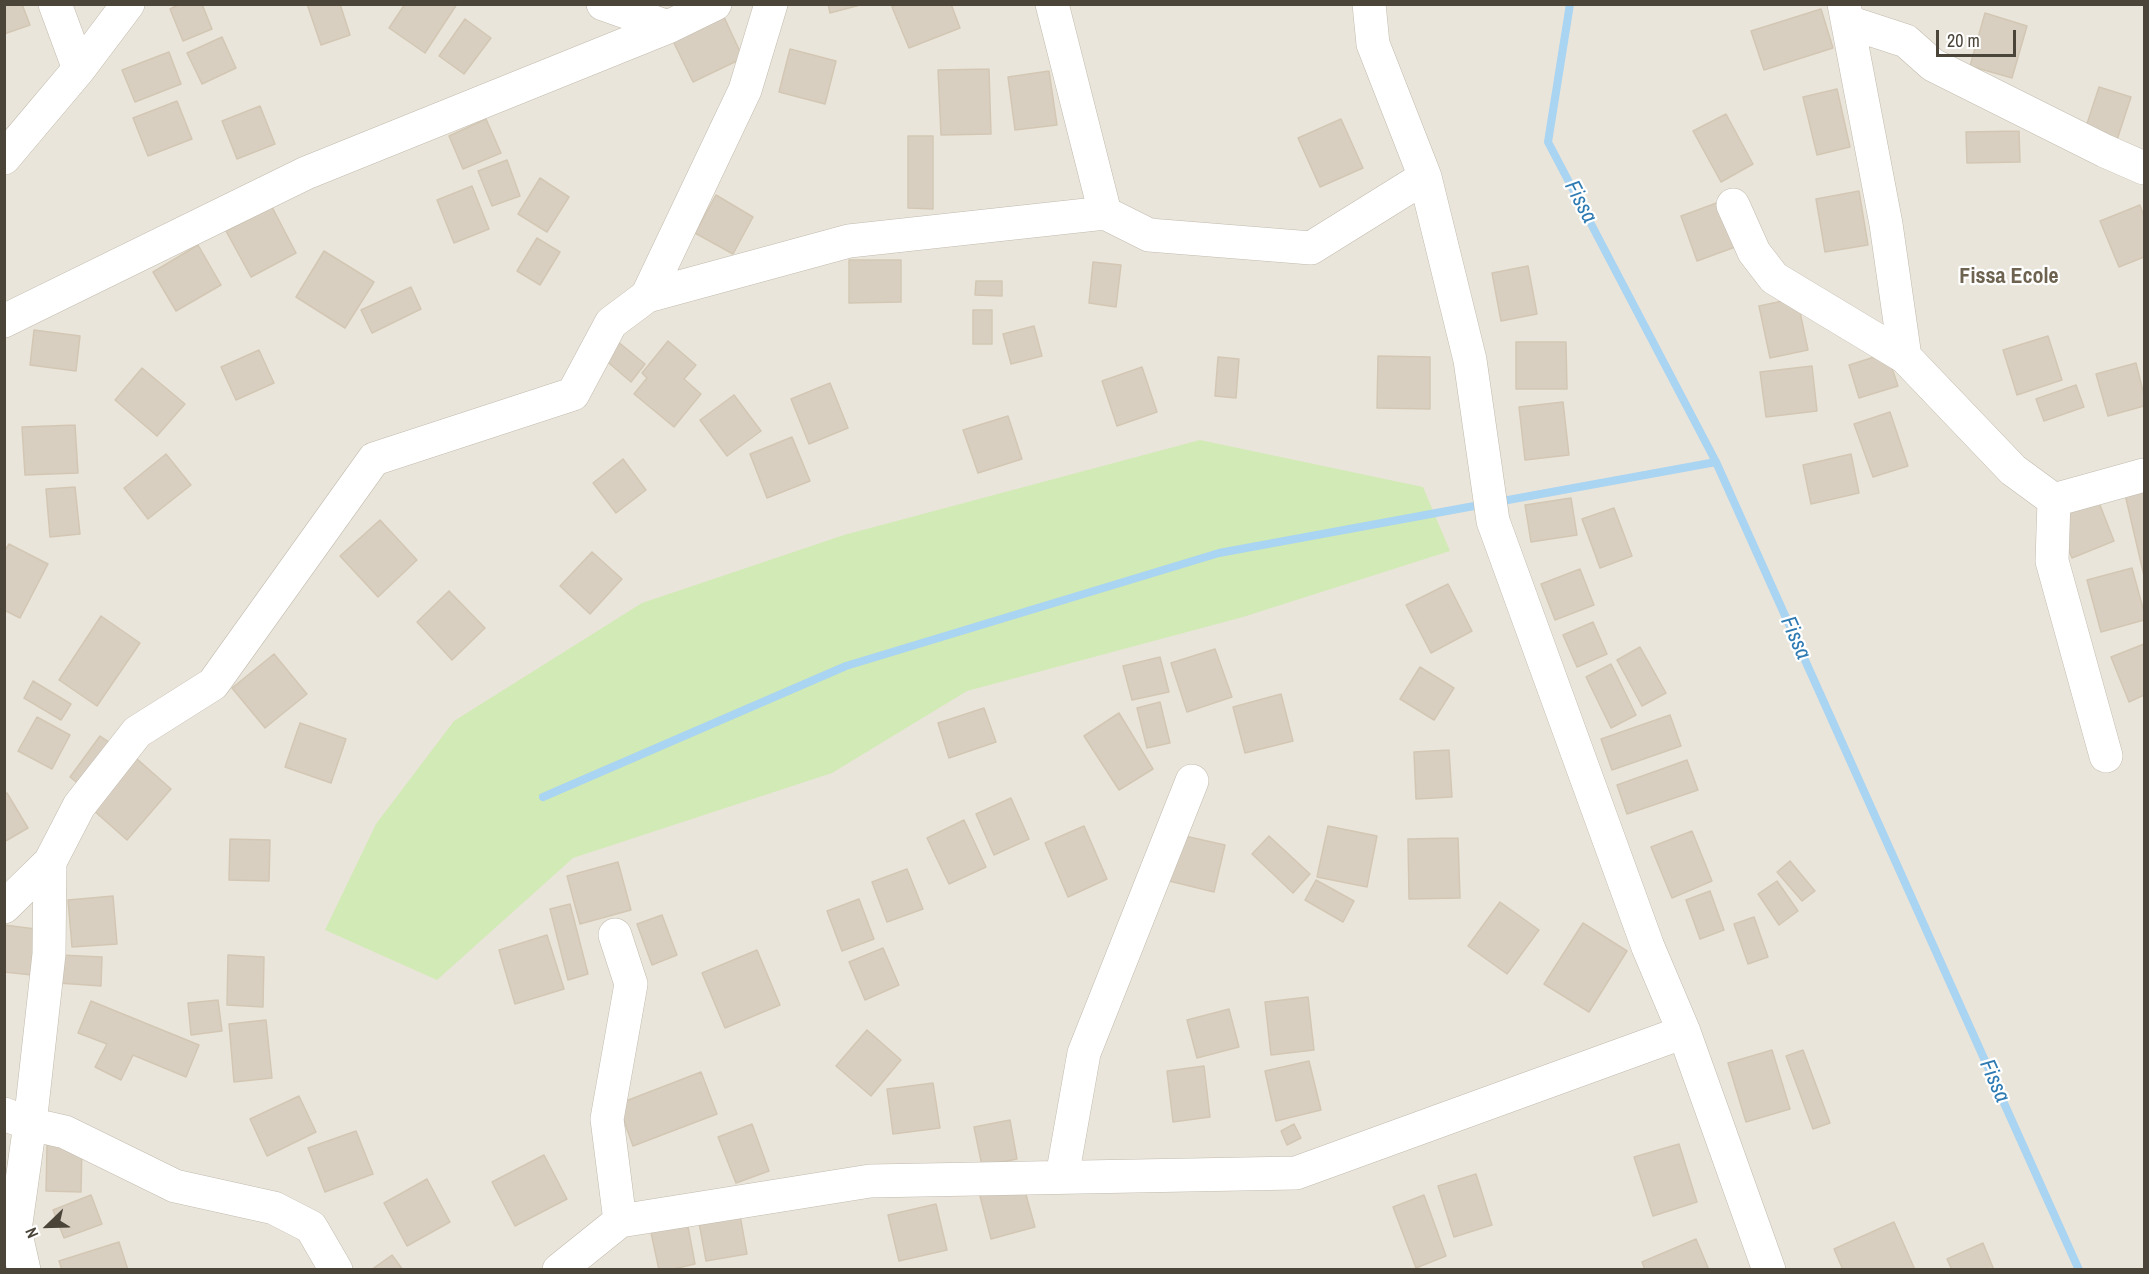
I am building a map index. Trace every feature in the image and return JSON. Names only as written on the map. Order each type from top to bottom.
[{"type":"street","points":[[55,4],[79,69]]},
{"type":"street","points":[[4,158],[79,69],[128,4]]},
{"type":"street","points":[[603,4],[668,27]]},
{"type":"street","points":[[4,321],[306,173],[668,27],[715,4]]},
{"type":"street","points":[[647,296],[745,90],[771,4]]},
{"type":"street","points":[[1052,4],[1105,213]]},
{"type":"street","points":[[1369,4],[1373,44],[1425,177],[1470,360],[1493,521],[1648,947],[1684,1032],[1769,1269]]},
{"type":"street","points":[[1846,13],[1906,42],[1933,65],[2105,151],[2145,168]]},
{"type":"street","points":[[1846,13],[1886,224],[1905,357]]},
{"type":"street","points":[[4,907],[50,862],[79,806],[137,732],[213,684],[374,459],[573,394],[611,323],[647,296],[849,241],[1105,213],[1149,235],[1311,248],[1425,177]]},
{"type":"street","points":[[1733,205],[1754,252],[1774,278],[1905,357],[2013,470],[2054,500]]},
{"type":"street","points":[[2054,500],[2145,475]]},
{"type":"street","points":[[2054,500],[2052,561],[2106,756]]},
{"type":"street","points":[[1062,1178],[1084,1053],[1192,781]]},
{"type":"street","points":[[24,1269],[10,1217],[17,1119],[49,954],[50,862]]},
{"type":"street","points":[[615,935],[631,984],[607,1119],[620,1221]]},
{"type":"street","points":[[559,1269],[620,1221],[870,1181],[1296,1173],[1684,1032]]},
{"type":"street","points":[[17,1119],[65,1132],[175,1186],[274,1208],[311,1227],[336,1269]]},
{"type":"shaded area","points":[[5,5],[2144,5],[2144,1269],[5,1269]]},
{"type":"green space","points":[[1200,440],[1423,487],[1450,551],[1243,617],[967,691],[832,773],[573,858],[437,980],[325,930],[376,824],[454,721],[642,603],[844,535]]},
{"type":"building","points":[[4,4],[22,4],[30,25],[4,34]]},
{"type":"building","points":[[180,4],[202,4],[212,29],[183,41],[170,9]]},
{"type":"building","points":[[307,4],[340,4],[350,35],[321,45]]},
{"type":"building","points":[[405,4],[457,4],[425,53],[389,28]]},
{"type":"building","points":[[828,4],[864,4],[830,13]]},
{"type":"building","points":[[898,4],[951,4],[960,28],[909,48],[892,7]]},
{"type":"building","points":[[1821,9],[1833,48],[1764,70],[1751,31]]},
{"type":"building","points":[[1985,13],[2027,26],[2012,78],[1970,66]]},
{"type":"building","points":[[724,17],[743,58],[693,82],[673,41]]},
{"type":"building","points":[[465,19],[491,38],[464,74],[439,56]]},
{"type":"building","points":[[222,37],[236,68],[202,84],[187,53]]},
{"type":"building","points":[[790,49],[836,61],[825,104],[779,92]]},
{"type":"building","points":[[169,52],[181,84],[135,102],[122,70]]},
{"type":"building","points":[[989,69],[991,134],[941,135],[938,70]]},
{"type":"building","points":[[1049,71],[1057,125],[1015,130],[1008,77]]},
{"type":"building","points":[[2099,87],[2131,97],[2116,143],[2084,133]]},
{"type":"building","points":[[1837,89],[1850,147],[1817,155],[1803,97]]},
{"type":"building","points":[[177,101],[192,139],[148,156],[133,118]]},
{"type":"building","points":[[260,106],[275,144],[237,159],[222,121]]},
{"type":"building","points":[[1726,114],[1753,164],[1721,182],[1693,131]]},
{"type":"building","points":[[486,119],[501,153],[463,169],[449,136]]},
{"type":"building","points":[[1341,119],[1363,168],[1320,187],[1298,138]]},
{"type":"building","points":[[2019,131],[2020,162],[1967,163],[1966,132]]},
{"type":"building","points":[[908,136],[933,136],[933,209],[908,208]]},
{"type":"building","points":[[507,160],[520,196],[492,206],[478,171]]},
{"type":"building","points":[[540,178],[569,197],[547,232],[518,214]]},
{"type":"building","points":[[472,186],[489,229],[454,243],[437,200]]},
{"type":"building","points":[[1859,191],[1868,245],[1825,252],[1816,199]]},
{"type":"building","points":[[716,195],[753,217],[733,254],[695,233]]},
{"type":"building","points":[[1722,201],[1738,246],[1697,261],[1681,216]]},
{"type":"building","points":[[2140,205],[2144,217],[2144,257],[2119,267],[2100,221]]},
{"type":"building","points":[[272,207],[296,253],[251,277],[226,231]]},
{"type":"building","points":[[537,238],[560,252],[540,285],[517,271]]},
{"type":"building","points":[[198,245],[221,285],[176,311],[153,272]]},
{"type":"building","points":[[324,251],[374,282],[345,328],[296,297]]},
{"type":"building","points":[[849,260],[901,260],[901,302],[849,303]]},
{"type":"building","points":[[1093,262],[1121,265],[1116,307],[1089,303]]},
{"type":"building","points":[[1528,266],[1537,314],[1501,321],[1492,273]]},
{"type":"building","points":[[976,281],[1002,281],[1002,296],[975,295]]},
{"type":"building","points":[[411,287],[421,309],[372,333],[361,310]]},
{"type":"building","points":[[1797,298],[1808,350],[1770,358],[1759,306]]},
{"type":"building","points":[[973,310],[992,310],[992,344],[973,344]]},
{"type":"building","points":[[1034,326],[1042,356],[1011,364],[1003,334]]},
{"type":"building","points":[[34,330],[80,336],[76,371],[30,365]]},
{"type":"building","points":[[2048,336],[2062,380],[2017,395],[2003,350]]},
{"type":"building","points":[[617,341],[645,364],[631,382],[603,358]]},
{"type":"building","points":[[668,341],[696,365],[684,379],[701,394],[674,427],[634,394],[647,378],[642,373]]},
{"type":"building","points":[[1516,342],[1566,342],[1567,389],[1516,389]]},
{"type":"building","points":[[259,350],[274,383],[236,400],[221,367]]},
{"type":"building","points":[[1887,353],[1898,386],[1859,398],[1849,365]]},
{"type":"building","points":[[1378,356],[1430,357],[1430,409],[1377,408]]},
{"type":"building","points":[[1218,357],[1239,359],[1236,398],[1215,396]]},
{"type":"building","points":[[2136,363],[2144,395],[2144,406],[2108,416],[2096,374]]},
{"type":"building","points":[[1812,366],[1817,411],[1766,417],[1760,372]]},
{"type":"building","points":[[1142,367],[1157,412],[1117,426],[1102,381]]},
{"type":"building","points":[[142,368],[185,404],[157,436],[115,400]]},
{"type":"building","points":[[830,383],[848,428],[809,444],[791,399]]},
{"type":"building","points":[[2076,385],[2084,407],[2044,421],[2036,399]]},
{"type":"building","points":[[734,395],[761,431],[727,456],[700,420]]},
{"type":"building","points":[[1563,402],[1569,455],[1525,460],[1519,407]]},
{"type":"building","points":[[1890,412],[1908,466],[1873,477],[1854,424]]},
{"type":"building","points":[[1008,416],[1022,459],[978,473],[963,430]]},
{"type":"building","points":[[75,425],[78,473],[25,475],[22,427]]},
{"type":"building","points":[[792,437],[810,481],[767,498],[750,454]]},
{"type":"building","points":[[166,454],[191,485],[148,519],[124,488]]},
{"type":"building","points":[[1851,454],[1859,493],[1811,504],[1803,465]]},
{"type":"building","points":[[623,459],[646,490],[616,513],[593,483]]},
{"type":"building","points":[[2144,486],[2144,576],[2124,490]]},
{"type":"building","points":[[75,487],[80,534],[50,537],[46,489]]},
{"type":"building","points":[[1571,498],[1577,535],[1531,542],[1525,505]]},
{"type":"building","points":[[2098,500],[2114,541],[2072,558],[2055,517]]},
{"type":"building","points":[[1614,508],[1632,556],[1600,568],[1582,519]]},
{"type":"building","points":[[380,520],[417,560],[378,597],[340,556]]},
{"type":"building","points":[[9,544],[48,564],[20,618],[4,610],[4,552]]},
{"type":"building","points":[[592,552],[622,579],[590,614],[560,586]]},
{"type":"building","points":[[2132,568],[2144,620],[2101,632],[2087,580]]},
{"type":"building","points":[[1580,569],[1594,605],[1555,620],[1541,584]]},
{"type":"building","points":[[1448,584],[1472,631],[1431,653],[1406,605]]},
{"type":"building","points":[[449,591],[485,628],[452,660],[417,622]]},
{"type":"building","points":[[101,616],[140,643],[97,706],[59,680]]},
{"type":"building","points":[[1593,622],[1607,654],[1577,667],[1563,635]]},
{"type":"building","points":[[2144,644],[2144,695],[2129,702],[2111,657]]},
{"type":"building","points":[[1640,647],[1666,693],[1642,706],[1617,660]]},
{"type":"building","points":[[1215,649],[1232,697],[1187,712],[1171,663]]},
{"type":"building","points":[[274,654],[307,694],[265,728],[232,688]]},
{"type":"building","points":[[1160,657],[1169,692],[1132,700],[1123,666]]},
{"type":"building","points":[[1611,664],[1636,715],[1611,728],[1586,677]]},
{"type":"building","points":[[1420,667],[1454,688],[1434,720],[1400,699]]},
{"type":"building","points":[[33,681],[71,704],[61,720],[24,698]]},
{"type":"building","points":[[1281,694],[1293,741],[1245,753],[1233,707]]},
{"type":"building","points":[[1160,702],[1170,743],[1147,748],[1137,708]]},
{"type":"building","points":[[984,708],[996,742],[949,758],[938,723]]},
{"type":"building","points":[[1119,713],[1153,769],[1119,790],[1084,736]]},
{"type":"building","points":[[1670,715],[1681,746],[1612,770],[1601,739]]},
{"type":"building","points":[[37,717],[70,735],[52,769],[18,751]]},
{"type":"building","points":[[300,723],[346,739],[331,783],[285,767]]},
{"type":"building","points":[[100,736],[112,744],[81,786],[70,777]]},
{"type":"building","points":[[1449,750],[1452,797],[1416,799],[1414,752]]},
{"type":"building","points":[[136,758],[171,789],[127,840],[92,809]]},
{"type":"building","points":[[1687,760],[1698,790],[1627,814],[1617,785]]},
{"type":"building","points":[[7,793],[28,828],[4,842],[4,794]]},
{"type":"building","points":[[1011,798],[1029,839],[994,855],[976,814]]},
{"type":"building","points":[[964,820],[986,867],[949,884],[927,838]]},
{"type":"building","points":[[1084,826],[1107,879],[1068,897],[1045,843]]},
{"type":"building","points":[[1328,826],[1377,836],[1367,887],[1317,877]]},
{"type":"building","points":[[1692,831],[1712,881],[1672,898],[1651,847]]},
{"type":"building","points":[[1176,834],[1225,845],[1214,892],[1165,880]]},
{"type":"building","points":[[1269,836],[1310,874],[1293,893],[1252,854]]},
{"type":"building","points":[[1458,838],[1460,898],[1409,899],[1408,839]]},
{"type":"building","points":[[230,839],[270,840],[269,881],[229,880]]},
{"type":"building","points":[[1790,861],[1815,891],[1802,901],[1777,872]]},
{"type":"building","points":[[618,862],[631,910],[580,924],[567,876]]},
{"type":"building","points":[[907,869],[923,909],[887,922],[872,882]]},
{"type":"building","points":[[1316,880],[1354,901],[1343,922],[1305,900]]},
{"type":"building","points":[[1777,881],[1798,911],[1779,925],[1758,894]]},
{"type":"building","points":[[1710,891],[1724,930],[1700,939],[1686,900]]},
{"type":"building","points":[[113,896],[117,944],[72,947],[68,900]]},
{"type":"building","points":[[859,899],[874,939],[842,951],[827,911]]},
{"type":"building","points":[[1500,902],[1539,930],[1507,974],[1468,946]]},
{"type":"building","points":[[570,904],[588,974],[568,980],[550,909]]},
{"type":"building","points":[[662,915],[677,955],[652,965],[637,924]]},
{"type":"building","points":[[1754,917],[1768,957],[1748,964],[1734,924]]},
{"type":"building","points":[[1583,923],[1627,951],[1589,1012],[1544,984]]},
{"type":"building","points":[[4,925],[36,929],[32,975],[4,972]]},
{"type":"building","points":[[547,935],[564,989],[515,1004],[499,950]]},
{"type":"building","points":[[883,948],[899,985],[865,1000],[849,962]]},
{"type":"building","points":[[757,950],[780,1005],[725,1028],[702,973]]},
{"type":"building","points":[[60,955],[102,957],[101,986],[58,983]]},
{"type":"building","points":[[228,955],[264,957],[263,1007],[227,1005]]},
{"type":"building","points":[[1308,997],[1314,1050],[1271,1055],[1265,1002]]},
{"type":"building","points":[[218,1000],[222,1031],[191,1035],[188,1003]]},
{"type":"building","points":[[91,1001],[199,1045],[186,1077],[133,1055],[121,1080],[95,1067],[107,1044],[78,1033]]},
{"type":"building","points":[[1229,1009],[1239,1047],[1197,1058],[1187,1020]]},
{"type":"building","points":[[266,1020],[272,1078],[234,1082],[229,1024]]},
{"type":"building","points":[[867,1030],[901,1060],[871,1096],[836,1066]]},
{"type":"building","points":[[1772,1050],[1790,1109],[1746,1122],[1728,1063]]},
{"type":"building","points":[[1803,1050],[1830,1123],[1813,1129],[1786,1056]]},
{"type":"building","points":[[1309,1061],[1321,1110],[1276,1121],[1265,1071]]},
{"type":"building","points":[[1204,1066],[1210,1117],[1173,1122],[1167,1071]]},
{"type":"building","points":[[701,1072],[717,1114],[633,1146],[618,1104]]},
{"type":"building","points":[[933,1083],[940,1128],[893,1134],[887,1089]]},
{"type":"building","points":[[299,1096],[316,1132],[267,1156],[250,1119]]},
{"type":"building","points":[[1010,1120],[1017,1159],[982,1166],[974,1127]]},
{"type":"building","points":[[752,1124],[769,1171],[736,1183],[718,1137]]},
{"type":"building","points":[[1294,1124],[1301,1138],[1287,1145],[1281,1131]]},
{"type":"building","points":[[356,1131],[373,1174],[325,1192],[308,1148]]},
{"type":"building","points":[[47,1144],[82,1145],[81,1192],[46,1191]]},
{"type":"building","points":[[1679,1144],[1697,1202],[1653,1216],[1634,1157]]},
{"type":"building","points":[[544,1155],[567,1199],[515,1226],[492,1182]]},
{"type":"building","points":[[1476,1174],[1492,1225],[1454,1237],[1438,1186]]},
{"type":"building","points":[[427,1179],[450,1222],[407,1246],[384,1203]]},
{"type":"building","points":[[1023,1184],[1035,1227],[991,1239],[980,1196]]},
{"type":"building","points":[[91,1195],[102,1224],[64,1238],[53,1210]]},
{"type":"building","points":[[1424,1195],[1446,1256],[1416,1268],[1393,1207]]},
{"type":"building","points":[[936,1204],[947,1250],[899,1261],[888,1215]]},
{"type":"building","points":[[739,1210],[747,1254],[706,1261],[698,1217]]},
{"type":"building","points":[[686,1216],[695,1264],[659,1270],[649,1223]]},
{"type":"building","points":[[1894,1222],[1915,1270],[1843,1270],[1834,1249]]},
{"type":"building","points":[[1696,1239],[1709,1270],[1645,1270],[1642,1262]]},
{"type":"building","points":[[119,1242],[128,1270],[62,1270],[59,1261]]},
{"type":"building","points":[[1983,1243],[1994,1270],[1952,1270],[1947,1259]]},
{"type":"building","points":[[392,1255],[403,1270],[371,1270]]},
{"type":"waterway","name":"Fissa","points":[[1570,4],[1548,142],[1716,462],[2079,1270]]},
{"type":"waterway","points":[[1497,502],[1716,462]]},
{"type":"waterway","points":[[543,797],[846,666],[1219,553],[1485,504]]},
{"type":"district","name":"Fissa Ecole","points":[[2009,277]]}]
